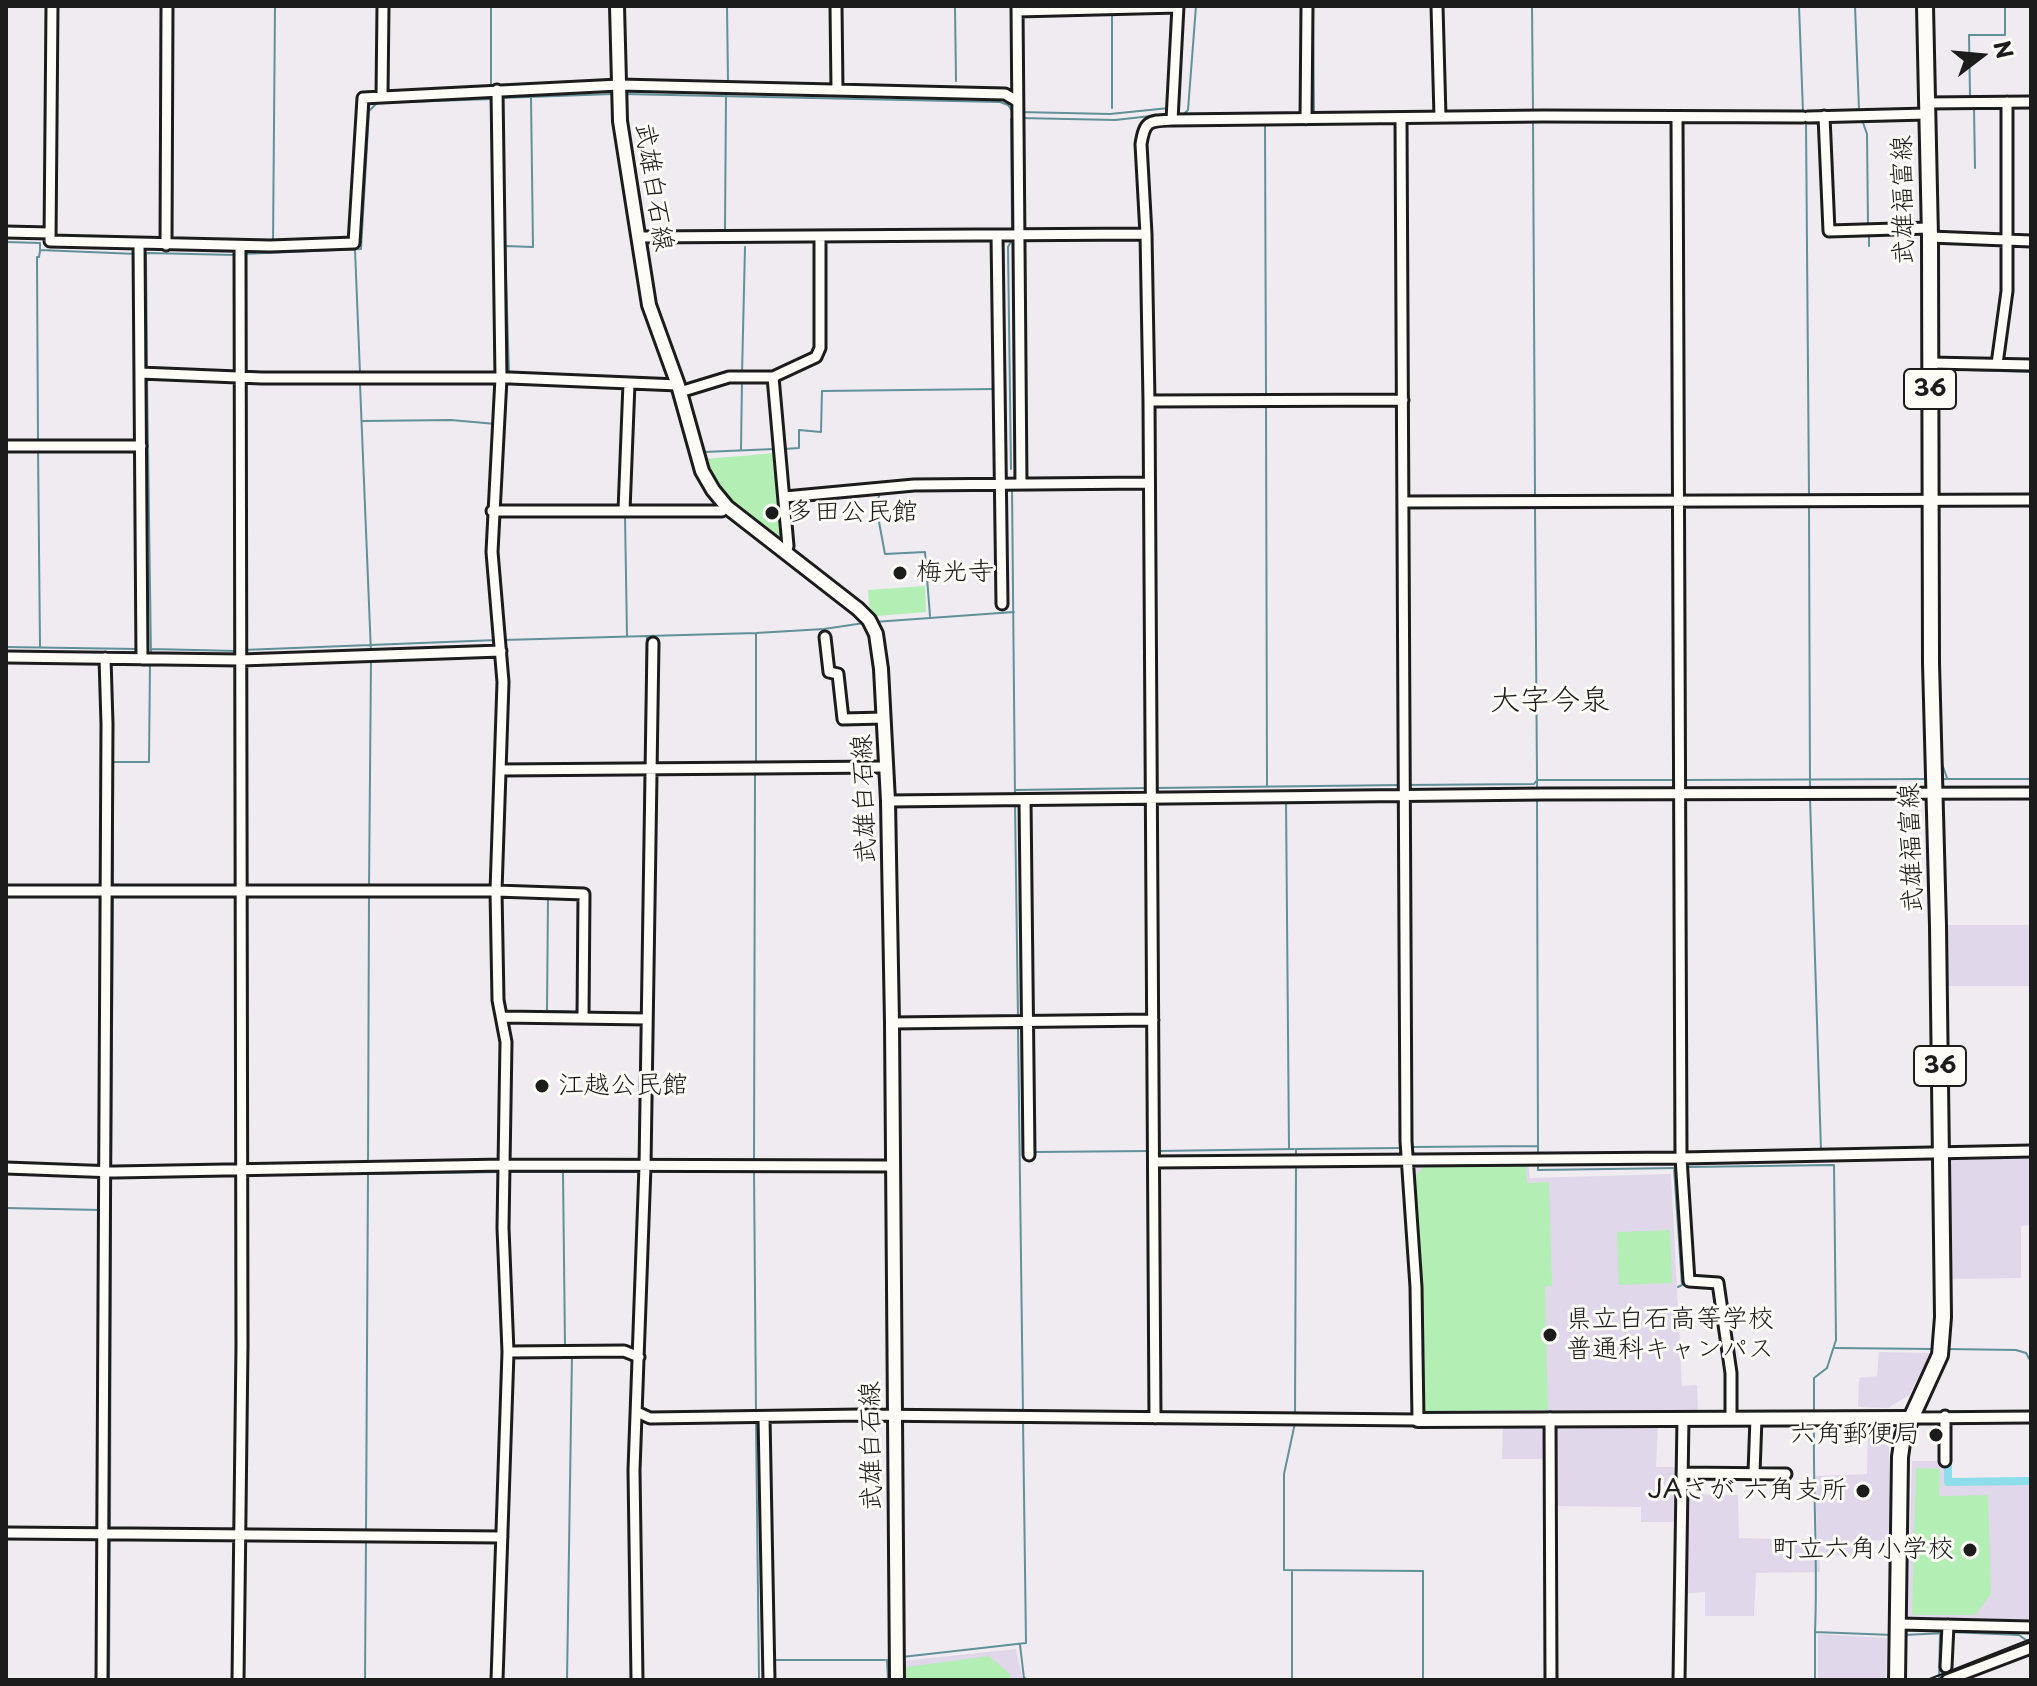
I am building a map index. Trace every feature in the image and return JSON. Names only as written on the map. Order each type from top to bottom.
[{"type":"main road","name":"武雄白石線","points":[[617,6],[622,136],[649,305],[696,453],[713,490],[727,507],[870,622],[876,634],[881,669],[888,801],[897,1680]]},
{"type":"main road","name":"武雄福富線","points":[[1897,1680],[1900,1457],[1903,1436],[1941,1350],[1942,1151],[1934,784],[1935,500],[1925,6]]},
{"type":"main road","points":[[1418,1420],[1911,1418]]},
{"type":"street","points":[[52,6],[50,241],[139,251],[162,245],[240,252],[273,246],[354,243],[363,98],[619,91],[837,90],[1005,94],[1018,104]]},
{"type":"street","points":[[162,245],[167,6]]},
{"type":"street","points":[[382,96],[383,6]]},
{"type":"street","points":[[836,6],[837,90]]},
{"type":"street","points":[[1002,604],[1011,484],[1019,121],[1017,9],[1178,6],[1172,118]]},
{"type":"street","points":[[1306,119],[1307,6]]},
{"type":"street","points":[[1437,6],[1440,117]]},
{"type":"street","points":[[497,95],[506,378],[498,424],[492,552],[500,644],[501,770],[496,891],[498,1000],[506,1042],[504,1169],[508,1352],[497,1680]]},
{"type":"street","points":[[1997,364],[2007,291],[2007,102]]},
{"type":"street","points":[[1155,1418],[1149,401],[1141,144],[1147,123],[1172,118],[1860,116],[1927,108],[2031,102]]},
{"type":"street","points":[[1824,116],[1829,231],[1930,232],[2031,241]]},
{"type":"street","points":[[1677,118],[1681,1164],[1689,1281],[1718,1283],[1731,1373],[1731,1418]]},
{"type":"street","points":[[637,1412],[650,1418],[893,1416],[1418,1420],[1416,1287],[1406,1141],[1401,119]]},
{"type":"street","points":[[6,232],[50,233]]},
{"type":"street","points":[[640,237],[1146,234]]},
{"type":"street","points":[[997,235],[999,390],[1011,484]]},
{"type":"street","points":[[145,373],[241,377],[506,378],[675,387],[729,377],[773,377],[816,357],[820,348],[820,237]]},
{"type":"street","points":[[139,251],[145,373],[141,446],[145,654]]},
{"type":"street","points":[[238,1680],[240,252]]},
{"type":"street","points":[[1930,363],[2031,365]]},
{"type":"street","points":[[773,377],[785,497],[786,554]]},
{"type":"street","points":[[621,511],[629,383]]},
{"type":"street","points":[[1149,401],[1403,400]]},
{"type":"street","points":[[6,446],[141,446]]},
{"type":"street","points":[[785,497],[888,486],[1148,483]]},
{"type":"street","points":[[1403,502],[2031,500]]},
{"type":"street","points":[[492,511],[722,511],[727,507]]},
{"type":"street","points":[[825,637],[829,672],[838,674],[843,719],[884,718]]},
{"type":"street","points":[[637,1680],[634,1470],[639,1357],[643,1019],[653,643]]},
{"type":"street","points":[[6,657],[371,655],[500,644]]},
{"type":"street","points":[[102,1680],[108,1533],[104,1210],[108,1172],[110,891],[105,658]]},
{"type":"street","points":[[501,770],[886,767]]},
{"type":"street","points":[[888,801],[1025,800],[1152,791],[1280,797],[1404,788],[1544,794],[1679,784],[1810,793],[1934,784],[2031,793]]},
{"type":"street","points":[[1025,800],[1029,1152]]},
{"type":"street","points":[[6,891],[496,891],[584,894],[583,1014]]},
{"type":"street","points":[[503,1017],[583,1014],[643,1019]]},
{"type":"street","points":[[892,1023],[1153,1020]]},
{"type":"street","points":[[1155,1153],[1295,1160],[1407,1156],[1544,1157],[1681,1164],[1821,1154],[2031,1151]]},
{"type":"street","points":[[6,1168],[108,1172],[892,1166]]},
{"type":"street","points":[[508,1352],[624,1351],[639,1357]]},
{"type":"street","points":[[1945,1461],[1949,1416]]},
{"type":"street","points":[[758,1417],[769,1680]]},
{"type":"street","points":[[1911,1418],[2031,1417]]},
{"type":"street","points":[[1550,1418],[1551,1680]]},
{"type":"street","points":[[1679,1680],[1683,1418]]},
{"type":"street","points":[[1754,1473],[1756,1418]]},
{"type":"street","points":[[1682,1473],[1786,1474]]},
{"type":"street","points":[[6,1533],[502,1537]]},
{"type":"street","points":[[1899,1631],[2031,1627]]},
{"type":"street","points":[[1946,1667],[1947,1631]]},
{"type":"street","points":[[1947,1680],[2030,1648]]},
{"type":"shaded area","points":[[1943,925],[2031,925],[2031,986],[1944,986]]},
{"type":"shaded area","points":[[2031,1154],[2031,1225],[2021,1226],[2021,1278],[1947,1279],[1946,1155]]},
{"type":"shaded area","name":"県立白石高等学校 普通科キャンパス","points":[[1414,1162],[1528,1163],[1530,1178],[1671,1174],[1682,1386],[1697,1385],[1698,1411],[1420,1414],[1411,1166]]},
{"type":"shaded area","points":[[1879,1352],[1931,1353],[1909,1395],[1888,1408],[1858,1407],[1859,1378],[1877,1376]]},
{"type":"shaded area","points":[[1658,1422],[1656,1467],[1680,1467],[1680,1494],[1738,1495],[1739,1538],[1817,1540],[1815,1476],[1867,1474],[1868,1424],[1878,1425],[1889,1441],[1890,1541],[1861,1540],[1859,1556],[1819,1555],[1820,1572],[1756,1573],[1754,1616],[1705,1616],[1705,1592],[1678,1594],[1679,1522],[1641,1522],[1641,1507],[1547,1506],[1546,1459],[1502,1459],[1503,1423]]},
{"type":"shaded area","name":"町立六角小学校","points":[[1912,1461],[1946,1461],[1947,1484],[2031,1483],[2031,1623],[1912,1620],[1908,1616]]},
{"type":"shaded area","points":[[1818,1634],[1887,1638],[1886,1680],[1818,1680]]},
{"type":"shaded area","points":[[1016,1649],[1023,1680],[902,1680],[902,1661]]},
{"type":"green space","points":[[776,453],[787,542],[782,545],[727,498],[704,459]]},
{"type":"green space","points":[[925,586],[926,612],[877,616],[869,607],[868,590]]},
{"type":"green space","points":[[1426,1164],[1526,1166],[1527,1183],[1549,1182],[1552,1286],[1545,1286],[1548,1410],[1423,1411],[1422,1284],[1414,1178]]},
{"type":"green space","points":[[1670,1230],[1672,1283],[1619,1285],[1617,1232]]},
{"type":"green space","points":[[1916,1468],[1940,1469],[1939,1496],[1988,1495],[1991,1594],[1975,1615],[1912,1615]]},
{"type":"green space","points":[[989,1656],[1010,1674],[1011,1680],[906,1680],[906,1667]]},
{"type":"waterway","points":[[160,240],[161,6]]},
{"type":"waterway","points":[[273,244],[275,6]]},
{"type":"waterway","points":[[491,6],[491,85]]},
{"type":"waterway","points":[[727,6],[728,81]]},
{"type":"waterway","points":[[955,6],[956,81]]},
{"type":"waterway","points":[[1178,104],[1184,6]]},
{"type":"waterway","points":[[1176,114],[1183,115],[1188,110],[1196,6]]},
{"type":"waterway","points":[[1313,6],[1314,111]]},
{"type":"waterway","points":[[1532,6],[1533,113]]},
{"type":"waterway","points":[[1799,6],[1803,112]]},
{"type":"waterway","points":[[1855,6],[1859,110]]},
{"type":"waterway","points":[[1970,96],[1969,35],[2005,35],[2005,6]]},
{"type":"waterway","points":[[1112,13],[1112,108]]},
{"type":"waterway","points":[[500,98],[613,94]]},
{"type":"waterway","points":[[624,94],[1000,102],[1008,105],[1013,112]]},
{"type":"waterway","points":[[725,230],[726,95]]},
{"type":"waterway","points":[[509,373],[505,246],[533,247],[531,98]]},
{"type":"waterway","points":[[242,254],[361,249],[369,111],[377,103],[493,99]]},
{"type":"waterway","points":[[1020,112],[1110,114],[1169,108]]},
{"type":"waterway","points":[[1974,108],[1975,168]]},
{"type":"waterway","points":[[1020,118],[1115,120],[1169,114]]},
{"type":"waterway","points":[[1012,229],[1011,119],[1014,118]]},
{"type":"waterway","points":[[1533,119],[1535,497]]},
{"type":"waterway","points":[[1862,120],[1867,134],[1868,225]]},
{"type":"waterway","points":[[1806,122],[1809,496]]},
{"type":"waterway","points":[[1265,125],[1266,396]]},
{"type":"waterway","points":[[1869,235],[1869,246]]},
{"type":"waterway","points":[[1011,469],[1008,247],[1012,240]]},
{"type":"waterway","points":[[6,242],[40,243],[40,250],[137,254]]},
{"type":"waterway","points":[[742,374],[745,247]]},
{"type":"waterway","points":[[355,250],[360,373]]},
{"type":"waterway","points":[[38,442],[37,257],[40,251]]},
{"type":"waterway","points":[[147,253],[236,255]]},
{"type":"waterway","points":[[146,254],[147,369]]},
{"type":"waterway","points":[[1938,495],[1938,369],[2031,372]]},
{"type":"waterway","points":[[509,373],[670,381]]},
{"type":"waterway","points":[[147,375],[151,657]]},
{"type":"waterway","points":[[502,424],[508,380]]},
{"type":"waterway","points":[[741,450],[742,380]]},
{"type":"waterway","points":[[360,384],[371,653]]},
{"type":"waterway","points":[[672,387],[690,453]]},
{"type":"waterway","points":[[784,449],[799,448],[799,430],[821,432],[822,391],[995,389]]},
{"type":"waterway","points":[[1266,402],[1267,787]]},
{"type":"waterway","points":[[363,421],[451,420],[496,424]]},
{"type":"waterway","points":[[502,446],[503,424]]},
{"type":"waterway","points":[[619,507],[622,432]]},
{"type":"waterway","points":[[38,448],[40,646]]},
{"type":"waterway","points":[[704,452],[774,449]]},
{"type":"waterway","points":[[1012,487],[1015,797]]},
{"type":"waterway","points":[[880,493],[876,506],[885,554],[925,552],[930,616]]},
{"type":"waterway","points":[[1809,506],[1810,792]]},
{"type":"waterway","points":[[1938,506],[1941,761],[1947,778]]},
{"type":"waterway","points":[[1535,507],[1537,780],[1678,780]]},
{"type":"waterway","points":[[625,515],[627,636]]},
{"type":"waterway","points":[[874,622],[1014,612]]},
{"type":"waterway","points":[[503,640],[756,633],[864,623]]},
{"type":"waterway","points":[[756,633],[756,764]]},
{"type":"waterway","points":[[645,766],[647,637]]},
{"type":"waterway","points":[[243,650],[497,640]]},
{"type":"waterway","points":[[6,647],[137,649]]},
{"type":"waterway","points":[[151,649],[237,651]]},
{"type":"waterway","points":[[369,889],[371,659]]},
{"type":"waterway","points":[[113,885],[113,762],[149,762],[150,663]]},
{"type":"waterway","points":[[754,1164],[755,770]]},
{"type":"waterway","points":[[642,1014],[645,773]]},
{"type":"waterway","points":[[1684,780],[1930,779]]},
{"type":"waterway","points":[[1940,779],[2031,779]]},
{"type":"waterway","points":[[1406,785],[1534,784],[1537,780],[1537,789]]},
{"type":"waterway","points":[[1154,788],[1400,785]]},
{"type":"waterway","points":[[1015,790],[1148,788]]},
{"type":"waterway","points":[[1810,798],[1821,1151]]},
{"type":"waterway","points":[[1286,800],[1289,1149]]},
{"type":"waterway","points":[[1537,800],[1538,1157]]},
{"type":"waterway","points":[[1015,804],[1018,1018]]},
{"type":"waterway","points":[[368,1165],[369,895]]},
{"type":"waterway","points":[[111,1169],[113,896]]},
{"type":"waterway","points":[[548,898],[547,1011],[580,1012]]},
{"type":"waterway","points":[[586,1012],[640,1014]]},
{"type":"waterway","points":[[639,1162],[642,1021]]},
{"type":"waterway","points":[[1018,1027],[1023,1413]]},
{"type":"waterway","points":[[1411,1147],[1537,1146]]},
{"type":"waterway","points":[[1296,1157],[1296,1149],[1401,1148]]},
{"type":"waterway","points":[[1157,1151],[1294,1149]]},
{"type":"waterway","points":[[1033,1152],[1150,1151]]},
{"type":"waterway","points":[[1295,1417],[1296,1164]]},
{"type":"waterway","points":[[1538,1164],[1538,1170],[1677,1168]]},
{"type":"waterway","points":[[1687,1167],[1834,1165],[1836,1340],[1827,1368],[1814,1378],[1814,1414]]},
{"type":"waterway","points":[[1674,1168],[1682,1285],[1678,1287]]},
{"type":"waterway","points":[[508,1172],[638,1172],[638,1169]]},
{"type":"waterway","points":[[754,1170],[756,1412]]},
{"type":"waterway","points":[[366,1533],[368,1171]]},
{"type":"waterway","points":[[368,1174],[502,1172]]},
{"type":"waterway","points":[[563,1172],[565,1347],[572,1347]]},
{"type":"waterway","points":[[110,1529],[111,1176]]},
{"type":"waterway","points":[[6,1208],[101,1210]]},
{"type":"waterway","points":[[1835,1348],[1933,1349]]},
{"type":"waterway","points":[[1947,1349],[2016,1350],[2026,1353],[2031,1362]]},
{"type":"waterway","points":[[567,1680],[572,1353]]},
{"type":"waterway","points":[[902,1657],[1026,1643],[1023,1419]]},
{"type":"waterway","points":[[756,1422],[759,1680]]},
{"type":"waterway","points":[[1295,1423],[1284,1474],[1284,1570],[1423,1571],[1423,1680]]},
{"type":"waterway","points":[[1814,1425],[1815,1632],[1893,1635]]},
{"type":"waterway","points":[[1948,1464],[1948,1482],[2031,1481]]},
{"type":"waterway","points":[[109,1680],[110,1536]]},
{"type":"waterway","points":[[365,1680],[366,1539]]},
{"type":"waterway","points":[[1292,1571],[1292,1680]]},
{"type":"waterway","points":[[1951,1632],[2019,1635],[2030,1643]]},
{"type":"waterway","points":[[1815,1633],[1815,1680]]},
{"type":"waterway","points":[[1904,1635],[1945,1633]]},
{"type":"waterway","points":[[1939,1680],[1940,1635]]},
{"type":"waterway","points":[[1020,1645],[1024,1678],[1029,1680]]},
{"type":"waterway","points":[[888,1680],[887,1660],[891,1659]]},
{"type":"waterway","points":[[772,1660],[885,1660]]},
{"type":"waterway","points":[[1071,1680],[1190,1680]]},
{"type":"railway","points":[[1927,1680],[2031,1639]]},
{"type":"place","name":"多田公民館","points":[[772,513]]},
{"type":"place","name":"梅光寺","points":[[900,573]]},
{"type":"place","name":"江越公民館","points":[[542,1086]]},
{"type":"place","name":"県立白石高等学校 普通科キャンパス","points":[[1550,1335]]},
{"type":"place","name":"六角郵便局","points":[[1936,1435]]},
{"type":"place","name":"JAさが 六角支所","points":[[1863,1491]]},
{"type":"place","name":"町立六角小学校","points":[[1970,1550]]},
{"type":"district","name":"大字今泉","points":[[1550,702]]}]
